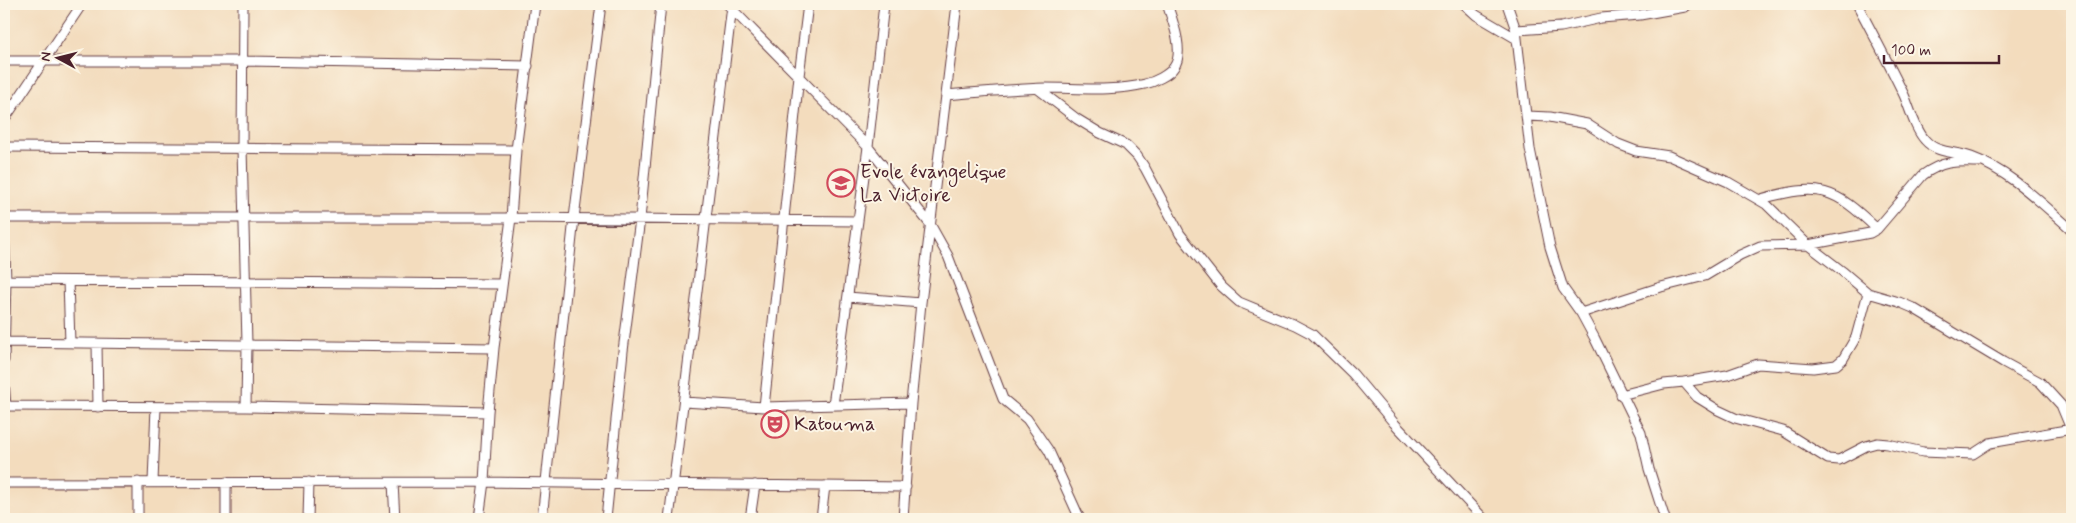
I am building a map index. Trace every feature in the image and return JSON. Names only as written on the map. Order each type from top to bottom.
[{"type":"street","points":[[4,120],[82,4]]},
{"type":"street","points":[[243,4],[242,148],[247,344],[246,407]]},
{"type":"street","points":[[479,519],[484,482],[494,348],[511,218],[516,150],[535,4]]},
{"type":"street","points":[[542,519],[574,218],[601,4]]},
{"type":"street","points":[[606,519],[623,351],[640,219],[660,4]]},
{"type":"street","points":[[764,408],[808,4]]},
{"type":"street","points":[[834,404],[868,147],[884,4]]},
{"type":"street","points":[[903,519],[911,403],[921,303],[957,4]]},
{"type":"street","points":[[946,95],[1038,89],[1125,87],[1147,84],[1165,75],[1175,66],[1178,54],[1177,39],[1167,4]]},
{"type":"street","points":[[1464,4],[1476,15],[1516,35],[1601,18],[1640,15],[1685,7],[1690,4]]},
{"type":"street","points":[[1507,4],[1516,35],[1538,195],[1550,247],[1563,288],[1581,313],[1641,433],[1649,469],[1665,519]]},
{"type":"street","points":[[1857,4],[1904,95],[1924,139],[1932,146],[1945,152],[1969,156],[1984,162],[2022,186],[2072,230]]},
{"type":"street","points":[[730,5],[868,147],[930,224],[948,256],[1003,399],[1027,419],[1049,451],[1080,519]]},
{"type":"street","points":[[670,519],[730,5]]},
{"type":"street","points":[[4,61],[528,66]]},
{"type":"street","points":[[1038,89],[1077,119],[1100,133],[1126,145],[1145,168],[1180,234],[1221,286],[1239,302],[1312,334],[1354,374],[1394,422],[1484,519]]},
{"type":"street","points":[[1526,116],[1550,117],[1587,124],[1618,144],[1636,151],[1669,156],[1761,199],[1808,245],[1868,293],[1900,302],[1913,308],[2040,382],[2061,405],[2072,429],[1990,443],[1973,454],[1923,452],[1877,443],[1866,446],[1850,456],[1834,460],[1828,459],[1783,431],[1734,418],[1718,410],[1697,397],[1684,382]]},
{"type":"street","points":[[4,147],[516,150]]},
{"type":"street","points":[[1581,313],[1661,287],[1705,276],[1740,255],[1760,246],[1808,245],[1861,235],[1876,229],[1923,175],[1932,168],[1948,163],[1984,162]]},
{"type":"street","points":[[1761,199],[1800,191],[1828,193],[1847,202],[1876,229]]},
{"type":"street","points":[[4,218],[574,218],[858,221]]},
{"type":"street","points":[[4,229],[6,280],[4,360]]},
{"type":"street","points":[[6,280],[501,284]]},
{"type":"street","points":[[68,281],[70,343]]},
{"type":"street","points":[[1621,395],[1664,384],[1727,375],[1758,364],[1813,368],[1836,365],[1843,360],[1856,337],[1868,293]]},
{"type":"street","points":[[848,297],[921,303]]},
{"type":"street","points":[[4,342],[494,348]]},
{"type":"street","points":[[97,342],[98,406]]},
{"type":"street","points":[[4,382],[5,406],[246,407],[488,412]]},
{"type":"street","points":[[684,402],[764,408],[834,404],[911,403]]},
{"type":"street","points":[[153,482],[156,407]]},
{"type":"street","points":[[4,482],[484,482],[906,487]]},
{"type":"street","points":[[138,482],[138,519]]},
{"type":"street","points":[[226,482],[226,519]]},
{"type":"street","points":[[308,519],[309,482]]},
{"type":"street","points":[[393,482],[395,519]]},
{"type":"street","points":[[750,519],[755,485]]},
{"type":"street","points":[[822,519],[825,486]]},
{"type":"place","name":"Evole évangelique La Victoire","points":[[841,183]]},
{"type":"place","name":"Katouma","points":[[775,424]]}]
